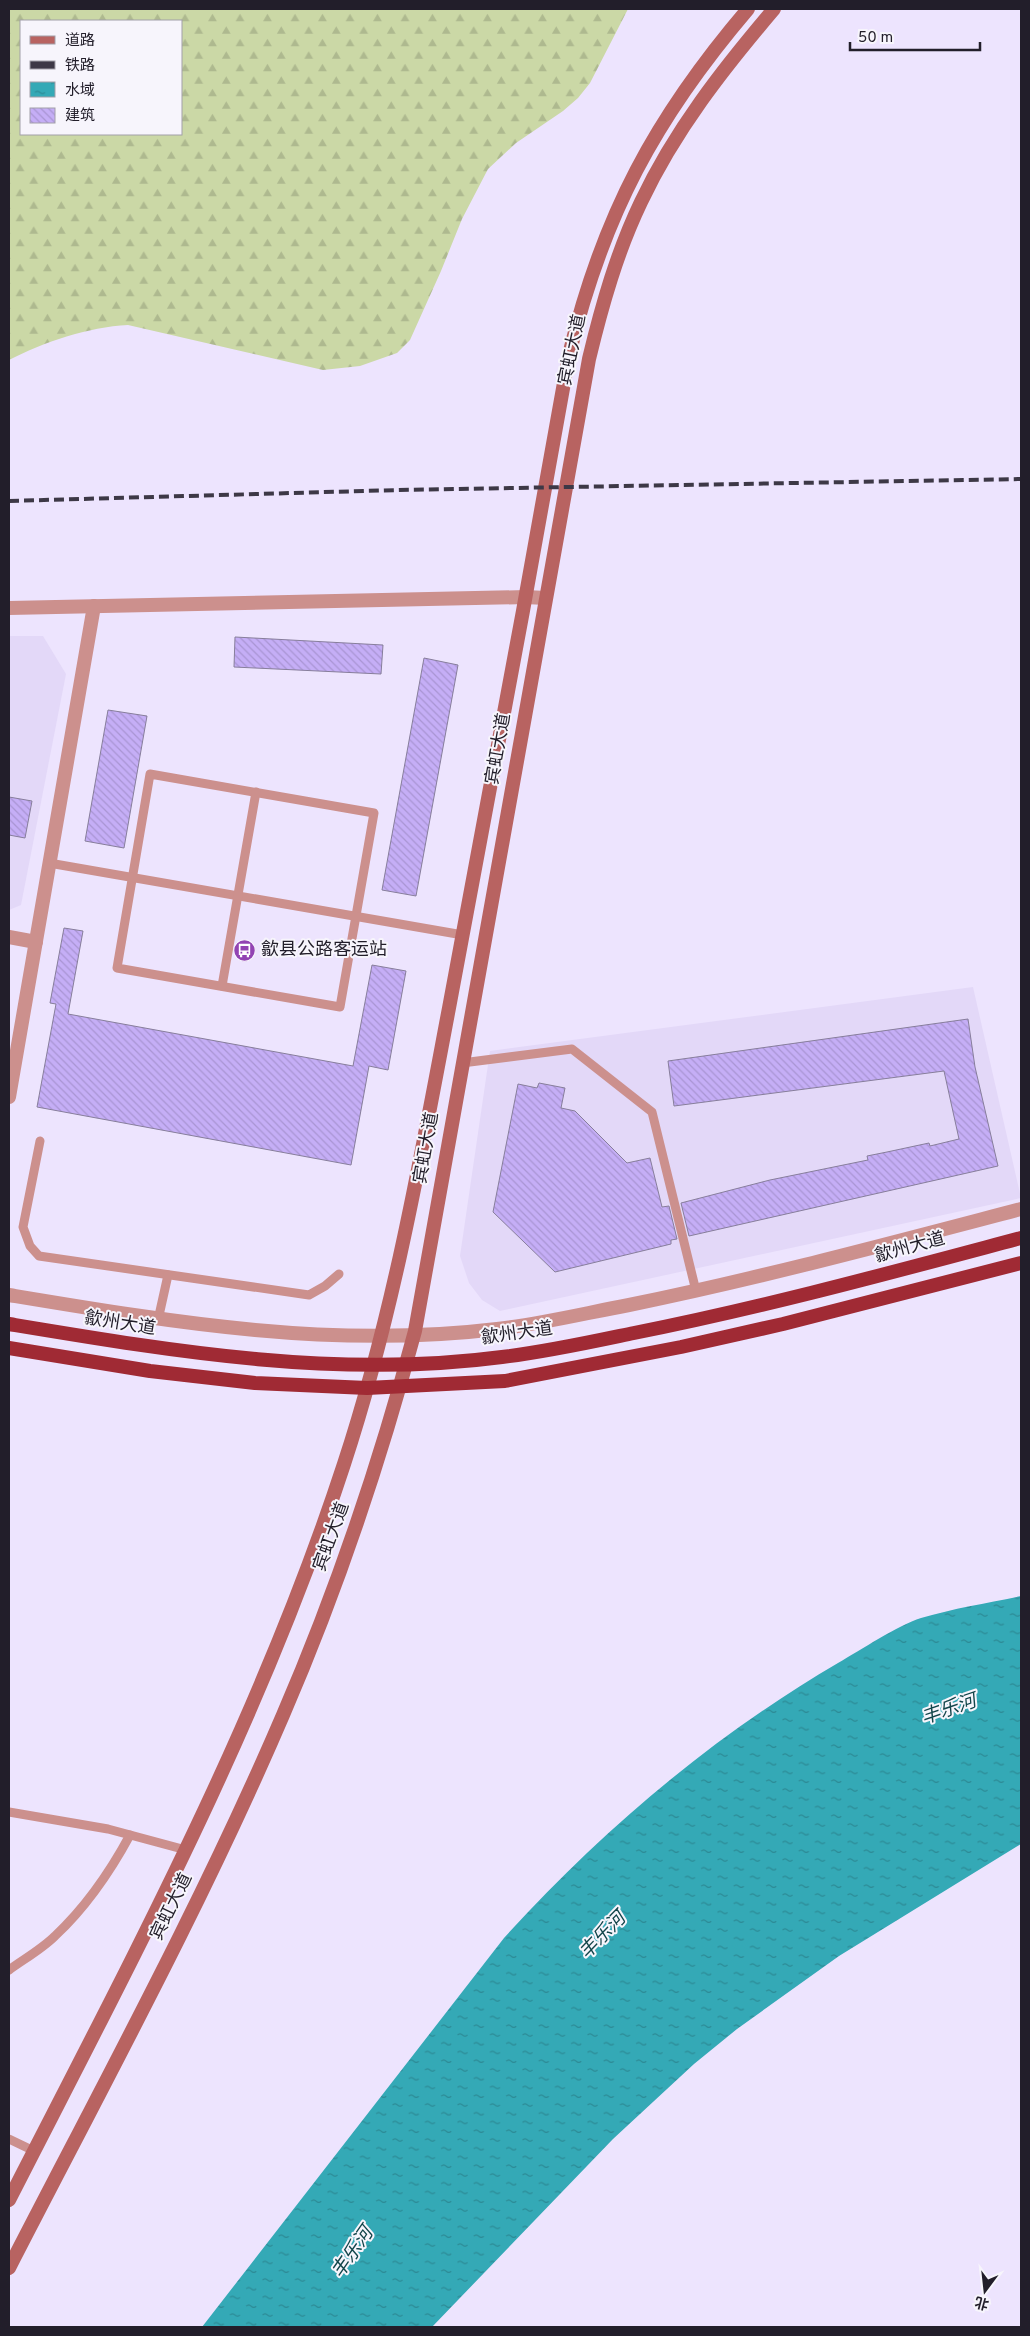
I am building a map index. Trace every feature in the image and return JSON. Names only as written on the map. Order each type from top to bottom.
[{"type":"highway","name":"歙州大道","points":[[9,1324],[205,1355],[308,1363],[406,1364],[502,1357],[677,1324],[777,1301],[1021,1238]]},
{"type":"highway","points":[[9,1348],[202,1378],[307,1386],[367,1388],[505,1381],[594,1365],[783,1324],[1021,1262]]},
{"type":"main road","name":"宾虹大道","points":[[9,2200],[129,1967],[235,1748],[280,1642],[328,1512],[367,1388],[403,1247],[526,597],[569,355],[591,276],[606,234],[624,193],[669,113],[716,46],[748,9]]},
{"type":"main road","name":"宾虹大道","points":[[9,2268],[157,1981],[267,1753],[309,1653],[354,1531],[400,1387],[414,1335],[589,359],[610,282],[624,241],[641,202],[686,123],[732,58],[774,9]]},
{"type":"street","points":[[9,608],[545,598]]},
{"type":"street","points":[[9,1097],[94,606]]},
{"type":"street","points":[[9,937],[36,942]]},
{"type":"street","points":[[9,1295],[158,1320],[259,1332],[381,1336],[498,1329],[770,1274],[1021,1209]]},
{"type":"lane","points":[[150,774],[374,813],[340,1007],[116,968],[132,878],[150,774]]},
{"type":"lane","points":[[222,986],[256,792]]},
{"type":"lane","points":[[49,863],[463,935]]},
{"type":"lane","points":[[462,1063],[572,1049],[652,1112],[696,1290]]},
{"type":"lane","points":[[40,1141],[23,1227],[25,1237],[34,1252],[39,1256],[308,1295],[326,1286],[339,1274]]},
{"type":"lane","points":[[158,1320],[168,1275]]},
{"type":"lane","points":[[9,1812],[108,1828],[186,1850]]},
{"type":"lane","points":[[9,1970],[54,1938],[69,1922],[101,1883],[130,1835]]},
{"type":"lane","points":[[9,2138],[34,2151]]},
{"type":"shaded area","points":[[9,636],[43,636],[66,674],[21,905],[9,910]]},
{"type":"shaded area","points":[[973,987],[1021,1198],[500,1311],[482,1300],[469,1283],[460,1256],[490,1051]]},
{"type":"green space","points":[[9,9],[628,9],[590,83],[578,98],[563,111],[516,143],[488,169],[462,219],[410,340],[397,353],[360,366],[323,370],[128,325],[82,332],[37,347],[9,360]]},
{"type":"water","name":"丰乐河","points":[[1021,1596],[1021,1844],[839,1956],[737,2029],[694,2064],[613,2139],[432,2327],[202,2327],[504,1938],[541,1898],[620,1823],[660,1788],[746,1722],[791,1692],[891,1632],[912,1621],[933,1614]]},
{"type":"building","points":[[235,637],[383,645],[381,674],[234,667]]},
{"type":"building","points":[[424,658],[458,665],[416,896],[382,890]]},
{"type":"building","points":[[108,710],[147,716],[124,848],[85,841]]},
{"type":"building","points":[[9,797],[32,801],[25,838],[9,835]]},
{"type":"building","points":[[64,928],[83,931],[68,1014],[353,1066],[372,965],[406,971],[388,1070],[369,1066],[351,1165],[37,1107],[56,1004],[50,1003]]},
{"type":"building","points":[[968,1019],[975,1067],[998,1166],[689,1236],[681,1203],[770,1180],[868,1160],[867,1156],[929,1143],[930,1146],[959,1139],[944,1071],[674,1106],[668,1061]]},
{"type":"building","points":[[539,1083],[565,1088],[561,1108],[575,1111],[627,1163],[650,1158],[662,1207],[669,1206],[677,1239],[671,1240],[671,1244],[555,1272],[493,1212],[518,1084],[537,1088]]},
{"type":"railway","points":[[9,501],[399,490],[1021,479]]},
{"type":"place","name":"歙县公路客运站","points":[[245,950]]}]
